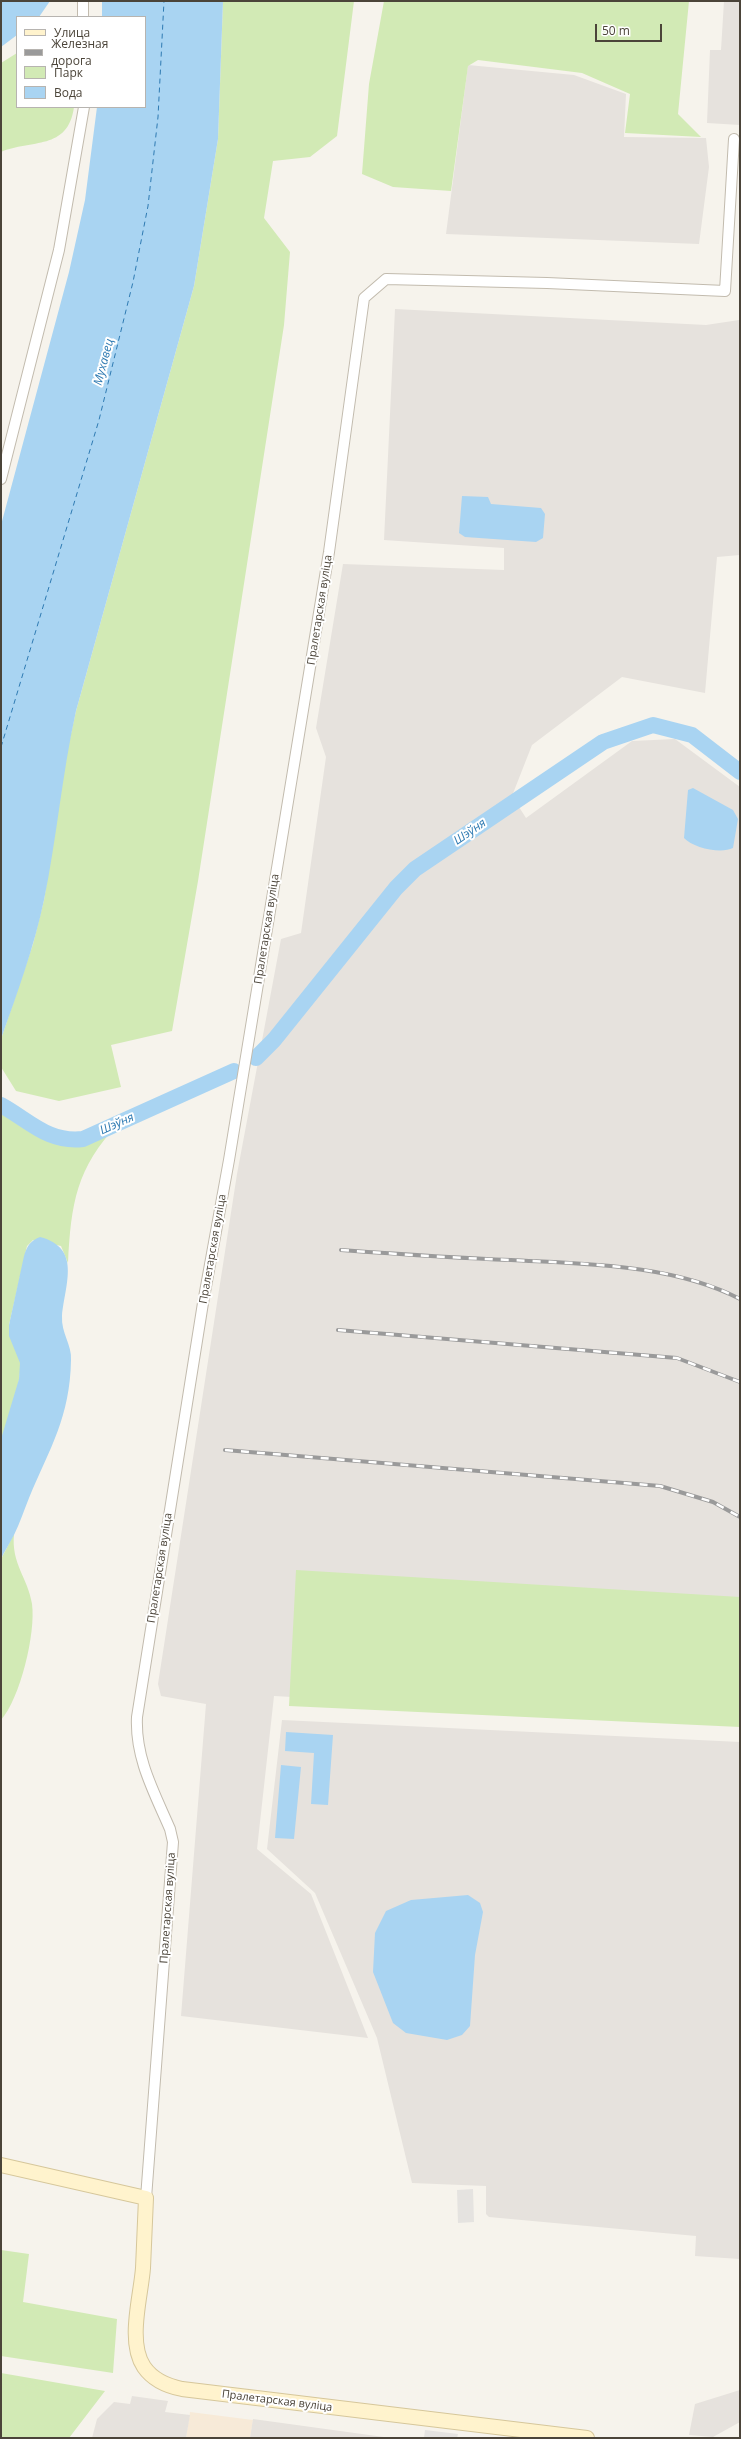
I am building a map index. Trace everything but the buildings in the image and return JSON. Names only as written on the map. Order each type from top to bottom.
[{"type":"main road","points":[[1,2165],[146,2198]]},
{"type":"main road","name":"Пралетарская вуліца","points":[[146,2198],[143,2269],[136,2331],[140,2358],[144,2367],[159,2382],[182,2389],[587,2438]]},
{"type":"street","points":[[83,1],[83,16]]},
{"type":"street","points":[[1,479],[59,250],[84,108]]},
{"type":"street","name":"Пралетарская вуліца","points":[[146,2198],[173,1842],[170,1829],[139,1754],[136,1737],[137,1717],[203,1303],[229,1160],[329,552],[364,298],[386,279],[547,283],[725,291],[734,139]]},
{"type":"shaded area","points":[[724,1],[740,1],[740,125],[707,123],[710,50],[721,50]]},
{"type":"shaded area","points":[[468,65],[574,75],[626,94],[624,137],[706,138],[709,167],[699,244],[446,234]]},
{"type":"shaded area","points":[[740,294],[740,555],[717,557],[705,693],[622,677],[532,745],[512,796],[526,818],[632,741],[675,739],[740,787],[740,1722],[274,1696],[257,1849],[311,1894],[368,2038],[181,2016],[206,1704],[161,1696],[158,1684],[237,1174],[281,939],[301,933],[326,757],[316,728],[343,564],[504,570],[504,548],[384,540],[395,309],[706,325],[739,320]]},
{"type":"shaded area","points":[[282,1720],[740,1742],[740,2259],[695,2256],[696,2236],[489,2217],[486,2214],[486,2186],[412,2183],[377,2038],[315,1893],[267,1849]]},
{"type":"shaded area","points":[[473,2189],[474,2222],[458,2223],[457,2190]]},
{"type":"shaded area","points":[[740,2390],[740,2422],[713,2437],[689,2435],[695,2404]]},
{"type":"shaded area","points":[[132,2396],[168,2401],[165,2412],[190,2415],[186,2438],[92,2438],[97,2419],[114,2402],[130,2404]]},
{"type":"shaded area","points":[[190,2412],[253,2420],[250,2438],[186,2438]]},
{"type":"shaded area","points":[[253,2419],[391,2438],[250,2438]]},
{"type":"shaded area","points":[[425,2430],[458,2434],[457,2438],[424,2438]]},
{"type":"green space","points":[[223,1],[354,1],[337,136],[310,157],[273,161],[264,218],[290,252],[284,325],[198,881],[172,1031],[111,1045],[121,1087],[59,1101],[16,1091],[1,1067],[1,1039],[33,944],[44,900],[66,756],[76,711],[194,286],[218,139]]},
{"type":"green space","points":[[384,1],[689,1],[678,114],[701,137],[625,133],[630,94],[582,73],[478,60],[468,66],[451,191],[393,187],[362,174],[369,84]]},
{"type":"green space","points":[[16,54],[16,108],[74,108],[70,121],[64,131],[56,137],[46,141],[1,152],[1,63]]},
{"type":"green space","points":[[1,1105],[49,1135],[71,1140],[87,1138],[119,1123],[93,1156],[78,1188],[71,1223],[68,1263],[61,1246],[33,1240],[27,1246],[9,1325],[10,1335],[20,1360],[19,1377],[8,1422],[1,1439]]},
{"type":"green space","points":[[14,1534],[17,1562],[27,1586],[32,1604],[32,1631],[20,1682],[8,1710],[1,1720],[1,1559]]},
{"type":"green space","points":[[296,1570],[740,1597],[740,1727],[289,1706]]},
{"type":"green space","points":[[1,2250],[29,2254],[23,2302],[117,2319],[113,2373],[1,2356]]},
{"type":"green space","points":[[1,2373],[105,2391],[69,2438],[1,2438]]},
{"type":"water","points":[[1,1],[50,1],[40,16],[16,16],[16,36],[1,47]]},
{"type":"water","name":"Мухавец","points":[[102,1],[223,1],[218,139],[194,286],[76,711],[67,758],[49,876],[40,918],[25,970],[1,1039],[1,525],[69,272],[85,200],[97,108],[146,108],[146,16],[102,16]]},
{"type":"water","points":[[462,496],[488,497],[491,504],[541,508],[545,514],[543,538],[536,542],[465,537],[459,533]]},
{"type":"water","points":[[693,788],[733,810],[738,819],[733,848],[728,850],[707,849],[694,845],[684,838],[688,790]]},
{"type":"water","points":[[40,1237],[53,1242],[62,1249],[66,1258],[68,1269],[62,1322],[71,1354],[70,1380],[67,1399],[58,1432],[16,1530],[1,1559],[1,1439],[19,1379],[20,1363],[9,1336],[9,1325],[25,1252],[31,1242]]},
{"type":"water","points":[[286,1732],[333,1735],[328,1805],[311,1804],[314,1753],[285,1751]]},
{"type":"water","points":[[281,1765],[301,1767],[294,1839],[275,1838]]},
{"type":"water","points":[[468,1895],[480,1903],[483,1912],[475,1955],[470,2026],[462,2035],[447,2040],[406,2033],[393,2023],[373,1972],[375,1933],[386,1911],[411,1900]]},
{"type":"waterway","name":"Шэўня","points":[[256,1058],[274,1040],[396,888],[415,869],[603,742],[653,725],[692,735],[740,772]]},
{"type":"waterway","name":"Шэўня","points":[[1,1105],[40,1130],[49,1134],[60,1138],[83,1139],[234,1071]]},
{"type":"ferry route","points":[[1,747],[99,420],[133,282],[148,206],[158,117],[164,1]]},
{"type":"railway","points":[[341,1250],[569,1263],[628,1268],[658,1272],[686,1279],[714,1287],[740,1299]]},
{"type":"railway","points":[[338,1330],[677,1358],[740,1382]]},
{"type":"railway","points":[[225,1450],[660,1486],[713,1502],[740,1517]]}]
